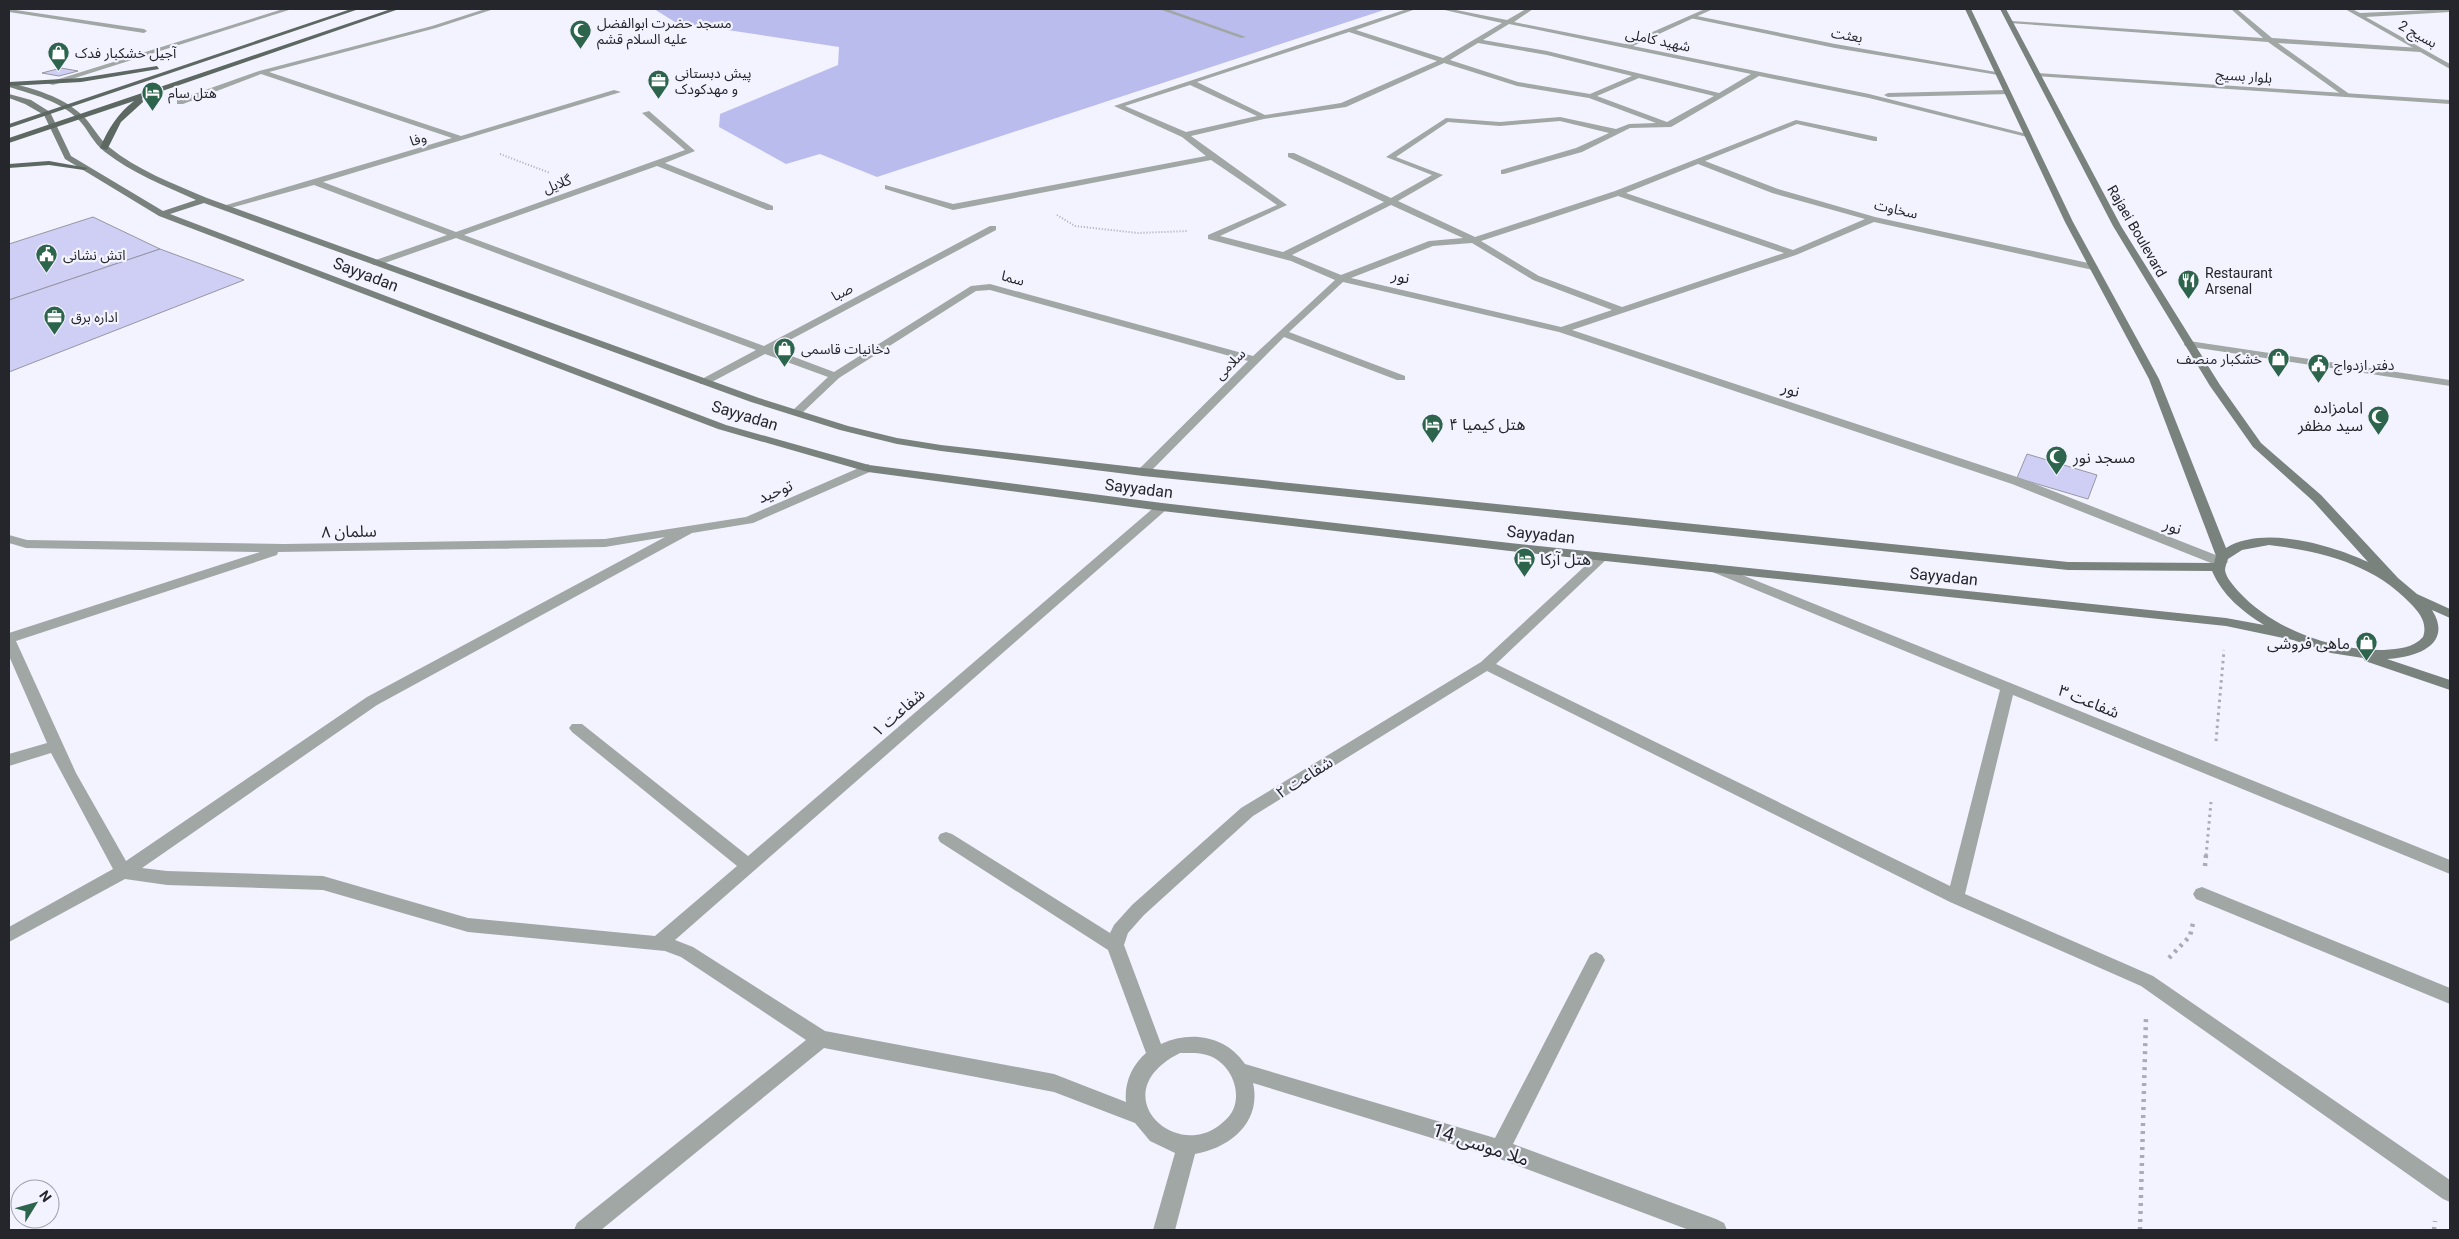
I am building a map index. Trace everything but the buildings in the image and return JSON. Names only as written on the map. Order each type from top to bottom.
[{"type":"main road","points":[[9,126],[356,9]]},
{"type":"main road","points":[[9,141],[396,9]]},
{"type":"main road","points":[[1967,9],[2093,267],[2154,379],[2220,562],[2221,580],[2247,609],[2296,636],[2353,652],[2450,685]]},
{"type":"main road","name":"Rajaei Boulevard","points":[[2003,9],[2117,226],[2215,386],[2257,445],[2317,498],[2394,582]]},
{"type":"main road","points":[[9,85],[50,83],[122,75],[202,60]]},
{"type":"main road","name":"Sayyadan","points":[[9,85],[41,95],[66,107],[79,117],[104,148],[139,171],[204,200],[704,382],[796,413],[897,441],[1143,472],[2068,566],[2220,562]]},
{"type":"main road","points":[[104,148],[112,128],[128,107],[157,89]]},
{"type":"main road","points":[[9,96],[28,102],[47,114]]},
{"type":"main road","name":"Sayyadan","points":[[47,114],[68,157],[162,214],[722,427],[868,468],[1162,507],[2226,622],[2296,636]]},
{"type":"main road","points":[[9,166],[49,163],[84,168]]},
{"type":"main road","points":[[162,214],[204,200]]},
{"type":"main road","points":[[2220,562],[2233,548],[2249,543],[2269,541],[2294,544],[2346,558],[2394,582],[2413,596],[2450,614]]},
{"type":"main road","points":[[2353,652],[2395,654],[2420,647],[2429,638],[2431,626],[2426,612],[2413,596]]},
{"type":"street","points":[[9,18],[44,9]]},
{"type":"street","points":[[50,83],[289,9]]},
{"type":"street","points":[[180,102],[261,72],[434,28],[491,9]]},
{"type":"street","points":[[1162,9],[1243,37]]},
{"type":"street","points":[[1211,237],[1283,205],[1213,157],[1185,135],[1118,106],[1193,83],[1412,9]]},
{"type":"street","name":"شهید کاملی","points":[[1443,9],[1869,96]]},
{"type":"street","points":[[1185,135],[1264,117],[1343,105],[1446,60],[1510,23],[1530,9]]},
{"type":"street","points":[[1627,46],[1710,9]]},
{"type":"street","points":[[2234,9],[2270,40],[2345,95]]},
{"type":"street","name":"بسیج 2","points":[[2348,9],[2450,66]]},
{"type":"street","points":[[9,10],[144,31]]},
{"type":"street","points":[[2359,15],[2449,10]]},
{"type":"street","name":"بعثت","points":[[1692,17],[1835,46],[1998,73]]},
{"type":"street","points":[[2012,24],[2420,50]]},
{"type":"street","points":[[1349,30],[1517,84],[1591,96],[1668,125]]},
{"type":"street","points":[[1478,41],[1547,53],[1720,95]]},
{"type":"street","points":[[261,72],[462,140]]},
{"type":"street","points":[[1504,172],[1579,150],[1629,126],[1668,125],[1758,73]]},
{"type":"street","points":[[1591,96],[1639,75]]},
{"type":"street","name":"بلوار بسیج","points":[[2039,79],[2450,102]]},
{"type":"street","name":"بلوار بسیج","points":[[2039,79],[2450,108]]},
{"type":"street","points":[[1193,83],[1264,117]]},
{"type":"street","name":"وفا","points":[[226,208],[462,140],[617,92]]},
{"type":"street","points":[[1869,96],[2007,92]]},
{"type":"street","points":[[1869,96],[2027,135]]},
{"type":"street","name":"گلایل","points":[[376,262],[691,150],[646,112]]},
{"type":"street","points":[[1285,255],[1439,175],[1390,157],[1446,120],[1500,124],[1560,119],[1617,132]]},
{"type":"street","points":[[1341,279],[1432,242],[1474,240],[1618,192],[1796,122],[1874,139]]},
{"type":"street","points":[[1290,155],[1474,240],[1536,278],[1621,310]]},
{"type":"street","points":[[888,187],[953,206],[1213,157]]},
{"type":"street","name":"سخاوت","points":[[1698,161],[1775,191],[1873,219],[2093,267]]},
{"type":"street","points":[[657,163],[770,208]]},
{"type":"street","points":[[315,182],[835,376]]},
{"type":"street","points":[[1618,192],[1793,253]]},
{"type":"street","points":[[1562,330],[1793,253],[1873,219]]},
{"type":"street","name":"صبا","points":[[704,382],[993,228]]},
{"type":"street","name":"نور","points":[[1211,237],[1285,255],[1315,265],[1341,279],[1562,330],[2016,481],[2220,562]]},
{"type":"street","name":"سلامی","points":[[1143,472],[1254,360],[1341,279]]},
{"type":"street","name":"سما","points":[[796,413],[835,376],[974,288],[990,287],[1254,360]]},
{"type":"street","points":[[1282,333],[1401,378]]},
{"type":"street","points":[[2189,344],[2450,383]]},
{"type":"street","name":"توحید","points":[[690,529],[750,520],[868,468]]},
{"type":"street","name":"شفاعت ۱","points":[[658,944],[1162,507]]},
{"type":"street","points":[[9,935],[122,872],[372,702],[690,529]]},
{"type":"street","name":"سلمان ۸","points":[[9,539],[26,544],[284,548],[605,543],[690,529]]},
{"type":"street","points":[[122,872],[68,773],[9,640],[284,548]]},
{"type":"street","name":"شفاعت ۲","points":[[1115,946],[1120,930],[1138,910],[1247,812],[1486,665],[1603,556]]},
{"type":"street","name":"شفاعت ۳","points":[[1715,568],[2450,867]]},
{"type":"street","points":[[1486,665],[1956,897],[2147,981],[2450,1192]]},
{"type":"street","points":[[1956,897],[2008,687]]},
{"type":"street","points":[[577,728],[748,865]]},
{"type":"street","points":[[9,760],[56,746]]},
{"type":"street","points":[[946,838],[1115,946],[1156,1055]]},
{"type":"street","points":[[122,872],[167,878],[323,883],[468,924],[666,944],[687,952],[821,1039],[1054,1083],[1140,1116]]},
{"type":"street","points":[[2202,894],[2450,996]]},
{"type":"street","points":[[1500,1149],[1596,960]]},
{"type":"street","points":[[585,1230],[821,1039]]},
{"type":"street","points":[[1178,1045],[1202,1045],[1224,1054],[1241,1072],[1246,1091],[1242,1114],[1225,1133],[1204,1144],[1178,1144],[1155,1134],[1140,1116],[1135,1094],[1140,1072],[1156,1055],[1178,1045]]},
{"type":"street","name":"ملا موسی 14","points":[[1241,1072],[1500,1149],[1716,1230]]},
{"type":"street","points":[[1164,1230],[1187,1144]]},
{"type":"path","points":[[462,140],[588,187]]},
{"type":"path","points":[[1023,193],[1075,226],[1138,233],[1182,230],[1211,237]]},
{"type":"path","points":[[2140,1230],[2147,981],[2190,936],[2202,894],[2226,622]]},
{"type":"shaded area","points":[[654,9],[1387,9],[877,177],[820,154],[786,164],[719,127],[720,114],[838,65],[839,47],[675,22]]},
{"type":"place","name":"مسجد حضرت ابوالفضل علیه السلام قشم","points":[[581,50]]},
{"type":"place","name":"آجیل خشکبار فدک","points":[[59,72]]},
{"type":"place","name":"پیش دبستانی و مهدکودک","points":[[659,100]]},
{"type":"place","name":"هتل سام","points":[[152,112]]},
{"type":"place","name":"اتش نشانى","points":[[47,274]]},
{"type":"place","name":"Restaurant Arsenal","points":[[2189,300]]},
{"type":"place","name":"اداره برق","points":[[55,336]]},
{"type":"place","name":"دخانیات قاسمی","points":[[785,368]]},
{"type":"place","name":"خشکبار منصف","points":[[2278,378]]},
{"type":"place","name":"دفتر ازدواج","points":[[2318,384]]},
{"type":"place","name":"امامزاده سید مظفر","points":[[2379,435]]},
{"type":"place","name":"هتل کیمیا ۴","points":[[1433,443]]},
{"type":"place","name":"مسجد نور","points":[[2057,476]]},
{"type":"place","name":"هتل آرکا","points":[[1524,578]]},
{"type":"place","name":"ماهی فروشی","points":[[2366,662]]}]
